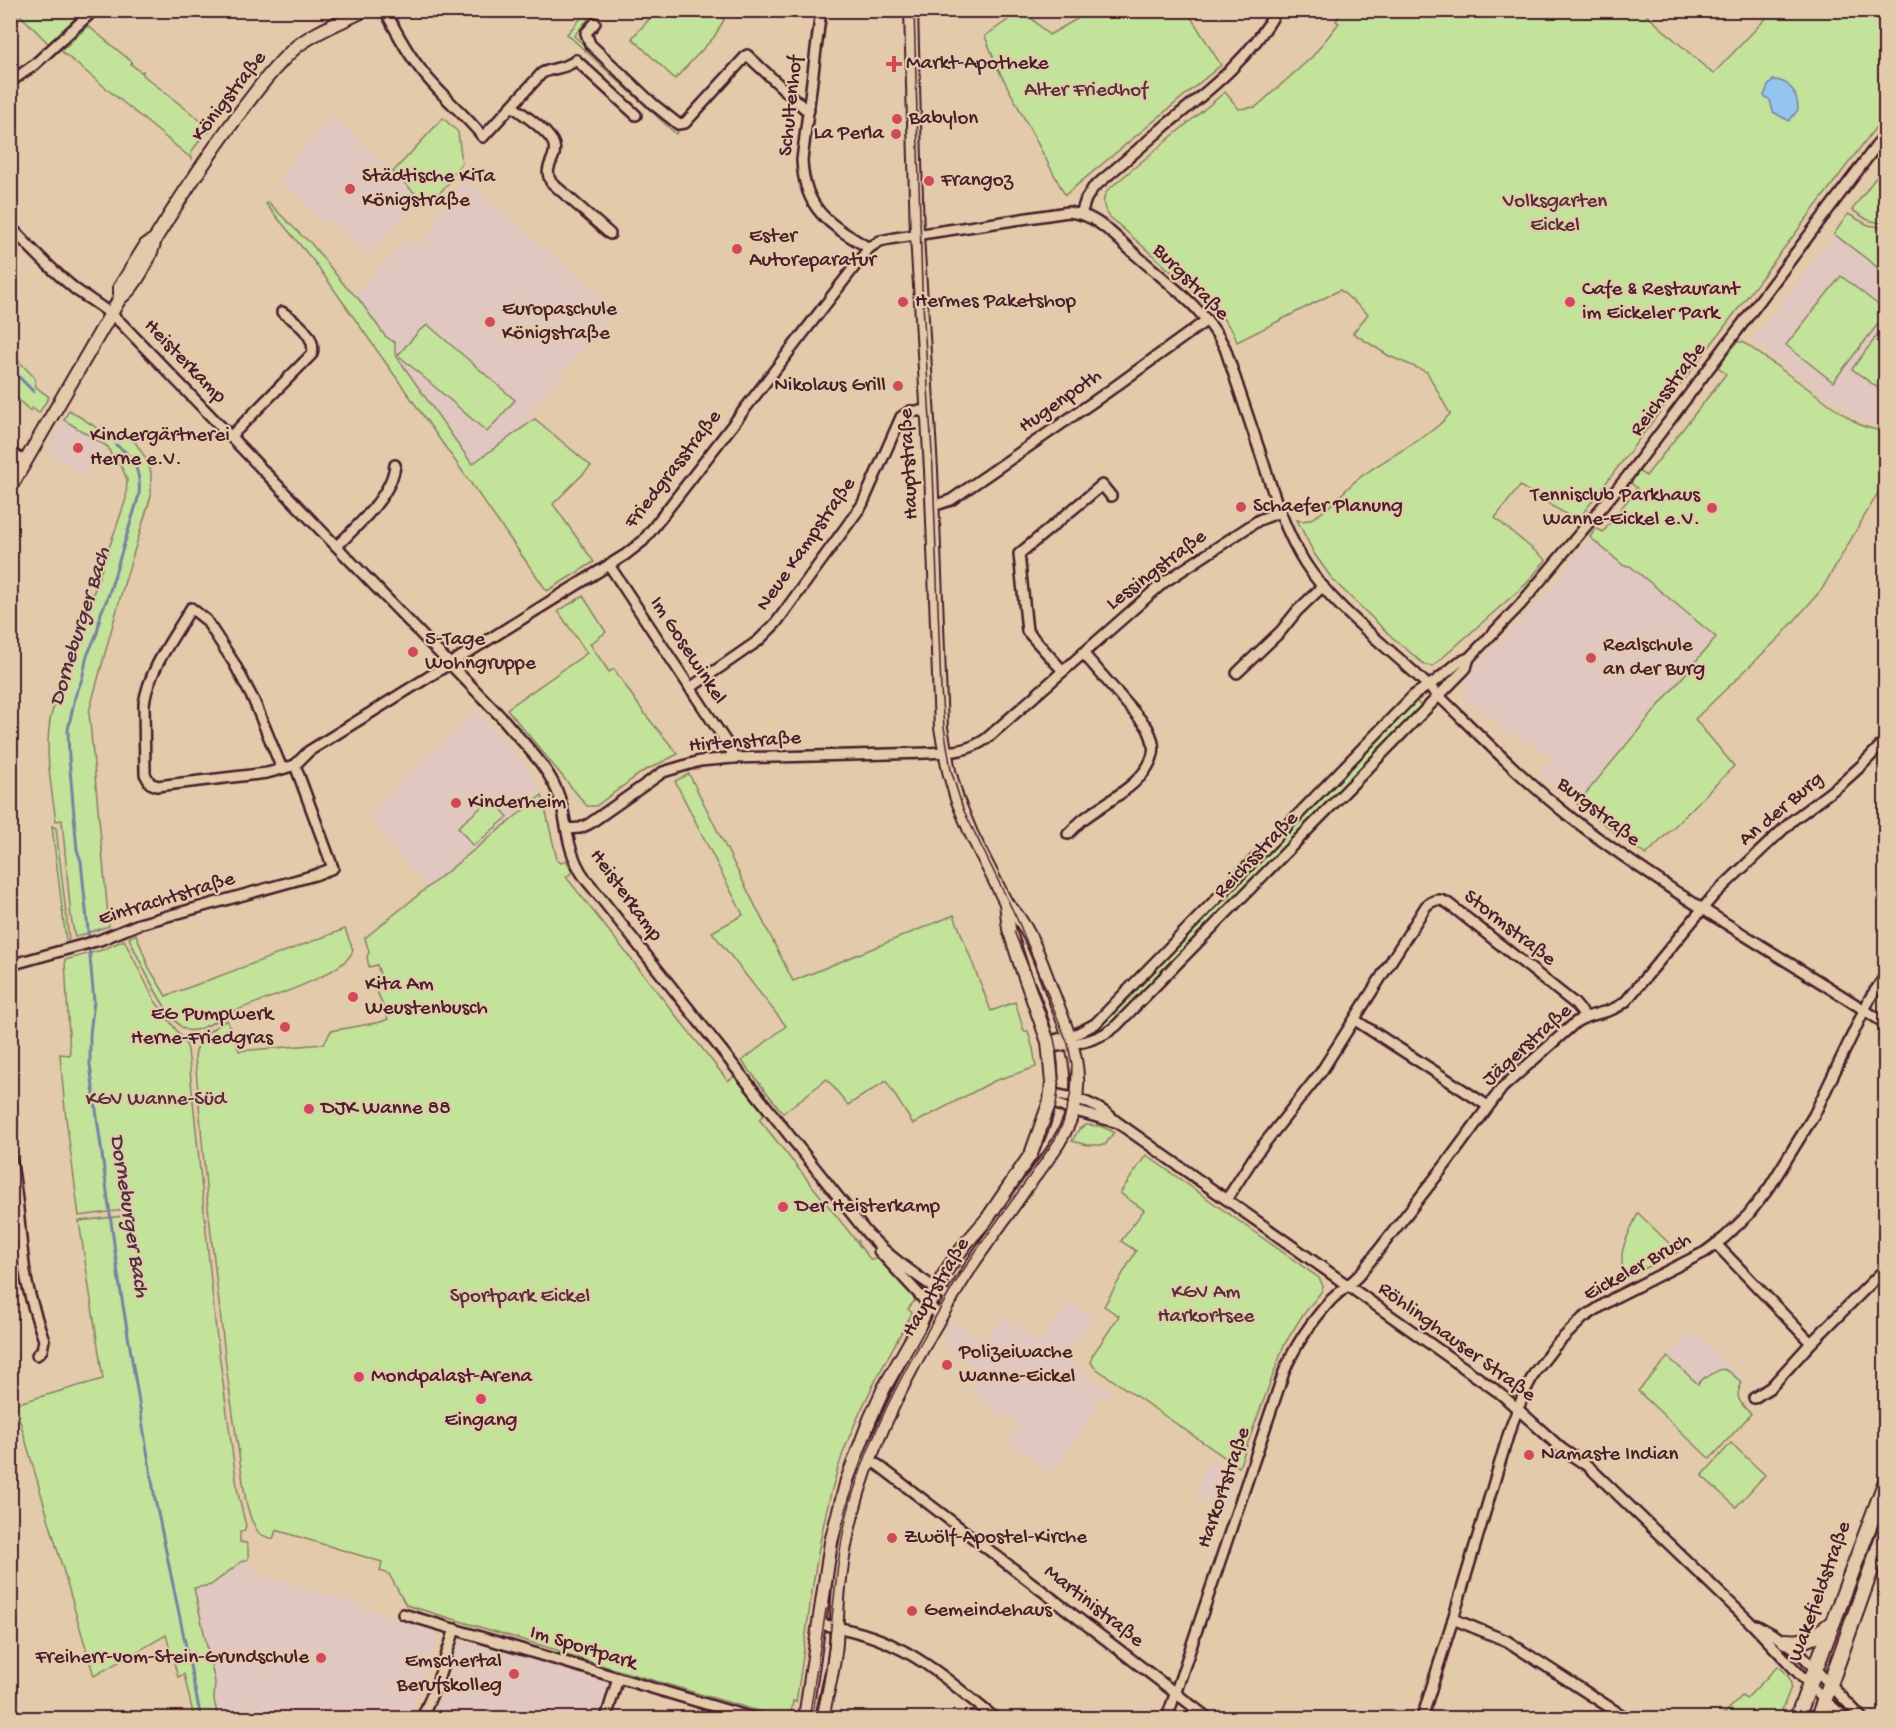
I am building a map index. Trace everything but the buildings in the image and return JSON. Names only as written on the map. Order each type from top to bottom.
[{"type":"main road","name":"Wakefieldstraße","points":[[1797,1719],[1886,1481]]},
{"type":"main road","name":"Wakefieldstraße","points":[[1818,1719],[1886,1528]]},
{"type":"main road","points":[[1785,1641],[1802,1642],[1810,1639],[1833,1622]]},
{"type":"street","points":[[10,82],[34,65],[94,10]]},
{"type":"street","name":"Königstraße","points":[[10,488],[111,313],[120,298],[128,292],[152,251],[155,239],[213,150],[259,88],[281,62],[308,39],[365,10]]},
{"type":"street","points":[[385,10],[397,35],[421,70],[483,137],[542,73],[549,69],[571,65],[576,60],[636,115]]},
{"type":"street","name":"Schultenhof","points":[[821,10],[802,160],[805,185],[818,212],[832,225],[869,248]]},
{"type":"street","name":"Hauptstraße","points":[[822,1719],[831,1677],[837,1627],[839,1581],[844,1551],[855,1506],[870,1461],[901,1389],[952,1299],[974,1262],[1056,1146],[1074,1104],[1077,1074],[1071,1040],[1034,946],[1022,921],[1006,903],[961,810],[945,752],[939,712],[932,505],[917,235],[911,10]]},
{"type":"street","points":[[1081,214],[1093,188],[1227,75],[1250,51],[1277,10]]},
{"type":"street","points":[[595,23],[586,33],[590,44],[659,110],[678,124],[684,123],[747,55],[809,110]]},
{"type":"street","points":[[512,106],[548,136],[554,144],[555,153],[548,170],[551,182],[610,234]]},
{"type":"street","name":"Reichsstraße","points":[[1071,1040],[1095,1024],[1414,695],[1469,658],[1520,605],[1627,477],[1886,133]]},
{"type":"street","name":"Burgstraße","points":[[917,235],[1068,212],[1092,218],[1111,233],[1207,320],[1218,333],[1280,512],[1297,550],[1340,606],[1520,774],[1572,818],[1629,861],[1886,1024]]},
{"type":"street","name":"Heisterkamp","points":[[10,226],[75,289],[111,313],[504,720],[552,781],[558,793],[572,855],[588,883],[887,1260],[941,1318]]},
{"type":"street","points":[[869,248],[880,241],[917,235]]},
{"type":"street","name":"Friedgrasstraße","points":[[282,770],[254,701],[234,663],[206,620],[191,608],[148,685],[144,704],[145,774],[150,783],[157,786],[267,773],[282,770],[295,765],[309,751],[635,548],[651,532],[869,248]]},
{"type":"street","name":"Heisterkamp","points":[[231,436],[312,354],[312,343],[300,324],[282,312]]},
{"type":"street","name":"Hugenpoth","points":[[932,505],[951,500],[1207,320]]},
{"type":"street","name":"Neue Kampstraße","points":[[690,687],[758,640],[776,623],[862,505],[901,417],[910,411],[927,411]]},
{"type":"street","points":[[10,453],[24,461]]},
{"type":"street","points":[[337,546],[390,485],[394,465]]},
{"type":"street","points":[[1063,670],[1027,631],[1019,554],[1102,485],[1111,495]]},
{"type":"street","name":"Lessingstraße","points":[[945,752],[960,752],[977,745],[1163,583],[1259,520],[1280,512]]},
{"type":"street","name":"Im Gosewinkel","points":[[609,565],[730,748],[733,758]]},
{"type":"street","points":[[1237,673],[1323,586]]},
{"type":"street","points":[[1068,834],[1084,818],[1116,798],[1131,784],[1146,768],[1154,753],[1152,736],[1147,727],[1083,653]]},
{"type":"street","name":"Reichsstraße","points":[[1049,1045],[1101,1037],[1116,1026],[1466,668],[1469,658]]},
{"type":"street","name":"An der Burg","points":[[1702,908],[1788,825],[1841,784],[1886,740]]},
{"type":"street","name":"Hirtenstraße","points":[[567,829],[580,828],[589,824],[663,772],[700,761],[945,752]]},
{"type":"street","name":"Eintrachtstraße","points":[[10,965],[100,940],[139,924],[333,868],[295,765]]},
{"type":"street","name":"Stormstraße","points":[[1227,1199],[1256,1154],[1321,1072],[1426,906],[1433,901],[1440,900],[1449,904],[1574,1003],[1585,1016]]},
{"type":"street","name":"Hauptstraße","points":[[805,1719],[831,1542],[848,1480],[870,1419],[884,1388],[918,1328],[936,1288],[955,1258],[987,1219],[1027,1162],[1051,1098],[1052,1067],[1049,1045],[1009,929],[1006,903]]},
{"type":"street","name":"Jägerstraße","points":[[1348,1287],[1509,1081],[1576,1022],[1585,1016],[1607,1012],[1621,1006],[1702,908]]},
{"type":"street","name":"Eickeler Bruch","points":[[1422,1719],[1517,1408],[1528,1384],[1544,1359],[1583,1318],[1614,1298],[1688,1261],[1716,1244],[1739,1225],[1758,1203],[1800,1140],[1870,998],[1886,975]]},
{"type":"street","points":[[1355,1020],[1488,1106]]},
{"type":"street","name":"Röhlinghauser Straße","points":[[1051,1098],[1074,1104],[1117,1122],[1501,1394],[1562,1449],[1589,1467],[1749,1621],[1824,1700],[1846,1719]]},
{"type":"street","points":[[10,1154],[19,1204],[15,1236],[44,1340],[42,1350],[38,1355]]},
{"type":"street","name":"Heisterkamp","points":[[874,1241],[901,1264],[952,1299]]},
{"type":"street","points":[[1716,1244],[1811,1343]]},
{"type":"street","points":[[1754,1398],[1771,1387],[1811,1343],[1886,1268]]},
{"type":"street","name":"Harkortstraße","points":[[1167,1719],[1291,1354],[1310,1325],[1331,1300],[1348,1287]]},
{"type":"street","name":"Martinistraße","points":[[870,1461],[1065,1607],[1208,1719]]},
{"type":"street","name":"Im Sportpark","points":[[403,1614],[753,1719]]},
{"type":"street","points":[[1453,1619],[1507,1641],[1626,1719]]},
{"type":"street","name":"Röhlinghauser Straße","points":[[1749,1621],[1785,1641],[1830,1683],[1862,1719]]},
{"type":"street","points":[[819,1624],[867,1635],[894,1646],[924,1663],[995,1719]]},
{"type":"street","points":[[422,1719],[455,1629]]},
{"type":"street","points":[[606,1719],[618,1678]]},
{"type":"shaded area","name":"Städtische KiTa Königstraße","points":[[331,114],[420,198],[368,256],[328,218],[324,222],[280,180]]},
{"type":"shaded area","name":"Europaschule Königstraße","points":[[465,179],[616,309],[529,413],[535,419],[472,464],[395,354],[395,343],[385,336],[355,296],[404,241],[410,240],[419,245],[439,221],[434,214]]},
{"type":"shaded area","points":[[1834,234],[1885,273],[1885,325],[1852,369],[1885,393],[1885,427],[1865,422],[1851,414],[1751,342]]},
{"type":"shaded area","name":"Kindergärtnerei Herne e.V.","points":[[64,420],[108,447],[85,475],[46,452]]},
{"type":"shaded area","name":"Realschule an der Burg","points":[[1590,537],[1624,566],[1630,566],[1716,638],[1577,804],[1538,774],[1552,759],[1526,738],[1522,742],[1511,732],[1508,735],[1499,727],[1501,724],[1468,700],[1463,695],[1468,688],[1463,679],[1547,592]]},
{"type":"shaded area","name":"Kinderheim","points":[[476,709],[527,767],[542,795],[427,888],[367,812],[371,811]]},
{"type":"shaded area","points":[[1069,1302],[1092,1318],[1073,1348],[1071,1353],[1073,1362],[1078,1369],[1111,1391],[1105,1398],[1100,1394],[1095,1401],[1100,1406],[1052,1472],[1008,1441],[1018,1426],[1002,1414],[999,1418],[992,1413],[994,1409],[970,1391],[982,1374],[939,1343],[951,1322],[986,1341],[1002,1317],[1041,1343]]},
{"type":"shaded area","points":[[1691,1331],[1744,1379],[1744,1382],[1742,1383],[1727,1370],[1718,1370],[1699,1384],[1668,1357]]},
{"type":"shaded area","points":[[1211,1461],[1235,1477],[1223,1514],[1195,1494],[1204,1471]]},
{"type":"shaded area","name":"Freiherr-vom-Stein-Grundschule","points":[[248,1559],[250,1566],[259,1574],[362,1605],[436,1633],[439,1638],[407,1718],[218,1718],[214,1700],[215,1682],[194,1588],[211,1585]]},
{"type":"shaded area","name":"Emschertal Berufskolleg","points":[[463,1640],[608,1683],[610,1689],[601,1718],[432,1718],[460,1642]]},
{"type":"green space","points":[[16,11],[70,11],[78,18],[49,44]]},
{"type":"green space","points":[[657,11],[714,11],[724,20],[714,37],[675,79],[632,38]]},
{"type":"green space","name":"Alter Friedhof","points":[[1024,11],[1049,35],[1091,11],[1187,11],[1221,65],[1065,195],[997,67],[985,36]]},
{"type":"green space","name":"Volksgarten Eickel","points":[[1342,11],[1642,11],[1713,74],[1773,11],[1885,11],[1885,115],[1577,521],[1520,486],[1495,518],[1546,560],[1527,583],[1433,666],[1425,665],[1392,637],[1333,580],[1315,555],[1297,520],[1304,521],[1319,515],[1364,474],[1428,434],[1450,414],[1427,372],[1389,356],[1353,333],[1368,314],[1340,290],[1237,342],[1234,333],[1222,317],[1110,217],[1104,206],[1105,195],[1110,188],[1225,92],[1239,109],[1256,107],[1312,57],[1339,23],[1336,21]]},
{"type":"green space","points":[[584,15],[588,19],[574,36],[668,121],[678,132],[676,134],[567,34]]},
{"type":"green space","points":[[88,26],[132,62],[131,64],[141,72],[143,71],[143,75],[211,129],[208,133],[206,132],[191,152],[192,159],[61,51]]},
{"type":"green space","points":[[443,118],[458,132],[462,163],[436,197],[431,193],[424,202],[393,172]]},
{"type":"green space","points":[[1885,165],[1886,224],[1868,220],[1852,210]]},
{"type":"green space","points":[[268,202],[310,242],[346,287],[358,298],[385,336],[395,343],[395,354],[472,464],[535,419],[591,466],[553,504],[594,562],[547,591],[316,264],[266,204]]},
{"type":"green space","points":[[1848,214],[1868,225],[1885,228],[1885,273],[1834,234]]},
{"type":"green space","points":[[1841,276],[1885,310],[1885,315],[1833,382],[1786,345]]},
{"type":"green space","points":[[428,325],[515,400],[487,432],[398,355],[420,330]]},
{"type":"green space","points":[[1885,325],[1885,393],[1852,369]]},
{"type":"green space","points":[[1736,342],[1743,342],[1862,426],[1885,432],[1885,481],[1822,589],[1781,636],[1695,719],[1734,766],[1646,855],[1577,804],[1716,637],[1630,566],[1624,566],[1590,537],[1596,528],[1603,532],[1637,488],[1631,483],[1638,471],[1646,476],[1726,374],[1718,367]]},
{"type":"green space","points":[[10,352],[34,377],[36,387],[49,397],[39,413],[32,408],[30,411],[11,392]]},
{"type":"green space","points":[[69,410],[114,439],[125,436],[135,442],[151,472],[151,496],[89,712],[109,926],[75,937],[62,820],[56,821],[50,781],[49,728],[51,715],[126,499],[127,479],[108,447],[64,420]]},
{"type":"green space","points":[[583,596],[606,632],[590,644],[609,672],[614,669],[644,713],[678,754],[642,772],[596,806],[587,806],[507,709],[587,653],[558,611]]},
{"type":"green space","points":[[1415,699],[1421,706],[1108,1027],[1090,1036],[1093,1030]]},
{"type":"green space","points":[[689,774],[793,981],[954,915],[991,1011],[1015,1002],[1024,1031],[1028,1031],[1036,1067],[994,1081],[913,1124],[886,1081],[848,1105],[827,1079],[783,1113],[742,1061],[786,1026],[712,932],[743,915],[675,781]]},
{"type":"green space","name":"Sportpark Eickel","points":[[542,795],[557,860],[561,863],[566,860],[573,872],[566,877],[728,1081],[735,1076],[766,1113],[759,1119],[871,1260],[880,1258],[916,1299],[908,1309],[912,1313],[875,1382],[843,1453],[826,1514],[814,1576],[796,1702],[793,1701],[790,1718],[782,1718],[560,1653],[560,1651],[406,1605],[389,1574],[380,1571],[382,1562],[276,1530],[273,1539],[259,1534],[246,1502],[227,1373],[207,1198],[196,1050],[210,1031],[227,1020],[239,1051],[324,1044],[331,1031],[388,1019],[374,983],[382,980],[377,965],[369,967],[367,957],[369,952],[365,938]]},
{"type":"green space","points":[[492,798],[508,817],[473,846],[458,827]]},
{"type":"green space","points":[[52,826],[56,828],[69,939],[66,940]]},
{"type":"green space","name":"KGV Wanne-Süd","points":[[345,929],[353,950],[347,959],[335,969],[301,986],[237,1010],[205,1027],[192,1030],[179,1025],[171,1016],[154,989],[129,938],[136,934],[149,968],[166,996]]},
{"type":"green space","points":[[124,940],[155,1001],[185,1042],[188,1050],[216,1331],[238,1494],[246,1526],[244,1531],[240,1532],[240,1542],[246,1543],[248,1547],[248,1559],[211,1585],[194,1588],[215,1682],[214,1700],[218,1718],[194,1718],[184,1674],[178,1677],[166,1635],[94,1676],[15,1404],[103,1379],[79,1221],[133,1215],[130,1209],[79,1216],[60,1054],[70,1055],[65,960],[102,950]]},
{"type":"green space","points":[[1086,1125],[1100,1126],[1114,1132],[1105,1145],[1087,1145],[1072,1141],[1079,1129]]},
{"type":"green space","name":"KGV Am Harkortsee","points":[[1146,1155],[1319,1278],[1323,1286],[1284,1345],[1239,1467],[1094,1367],[1091,1362],[1092,1356],[1119,1316],[1104,1306],[1136,1251],[1121,1241],[1144,1210],[1120,1193]]},
{"type":"green space","points":[[1638,1213],[1678,1252],[1626,1278],[1622,1253]]},
{"type":"green space","points":[[1668,1357],[1698,1384],[1705,1377],[1722,1369],[1728,1371],[1742,1383],[1738,1396],[1751,1414],[1710,1459],[1638,1391]]},
{"type":"green space","points":[[1731,1443],[1765,1475],[1736,1507],[1702,1476]]},
{"type":"green space","points":[[1778,1666],[1789,1677],[1791,1683],[1779,1718],[1720,1718],[1742,1696],[1746,1699]]},
{"type":"water","points":[[1773,80],[1784,82],[1795,93],[1798,110],[1789,121],[1773,112],[1770,100],[1764,96]]},
{"type":"waterway","name":"Dorneburger Bach","points":[[10,368],[34,392]]},
{"type":"waterway","name":"Dorneburger Bach","points":[[89,940],[81,861],[77,850],[68,730],[87,656],[97,633],[101,613],[139,495],[139,480],[135,466],[128,455],[116,445]]},
{"type":"waterway","name":"Dorneburger Bach","points":[[89,946],[94,1001],[90,1034],[90,1065],[119,1281],[155,1499],[201,1718]]},
{"type":"tram line","points":[[816,1718],[827,1661],[846,1518],[868,1449],[903,1374],[955,1283],[1055,1139],[1063,1123],[1071,1093],[1072,1065],[1068,1044],[1019,923],[963,809],[951,770],[944,727],[933,470],[922,287],[914,10]]},
{"type":"tram line","points":[[1014,931],[1045,1009],[1058,1060],[1058,1086],[1054,1114],[1044,1142]]},
{"type":"tram line","points":[[810,1713],[826,1609]]},
{"type":"place","name":"Markt-Apotheke","points":[[894,64]]},
{"type":"place","name":"Babylon","points":[[897,119]]},
{"type":"place","name":"La Perla","points":[[896,134]]},
{"type":"place","name":"Frangoz","points":[[929,181]]},
{"type":"place","name":"Städtische KiTa Königstraße","points":[[350,189]]},
{"type":"place","name":"Ester Autoreparatur","points":[[737,249]]},
{"type":"place","name":"Hermes Paketshop","points":[[903,302]]},
{"type":"place","name":"Cafe & Restaurant im Eickeler Park","points":[[1570,302]]},
{"type":"place","name":"Europaschule Königstraße","points":[[490,322]]},
{"type":"place","name":"Nikolaus Grill","points":[[898,386]]},
{"type":"place","name":"Kindergärtnerei Herne e.V.","points":[[78,448]]},
{"type":"place","name":"Schaefer Planung","points":[[1241,507]]},
{"type":"place","name":"Tennisclub Parkhaus Wanne-Eickel e.V.","points":[[1712,508]]},
{"type":"place","name":"5-Tage Wohngruppe","points":[[413,652]]},
{"type":"place","name":"Realschule an der Burg","points":[[1591,658]]},
{"type":"place","name":"Kinderheim","points":[[456,803]]},
{"type":"place","name":"Kita Am Weustenbusch","points":[[353,997]]},
{"type":"place","name":"EG Pumpwerk Herne-Friedgras","points":[[285,1027]]},
{"type":"place","name":"DJK Wanne 88","points":[[309,1109]]},
{"type":"place","name":"Der Heisterkamp","points":[[783,1207]]},
{"type":"place","name":"Polizeiwache Wanne-Eickel","points":[[947,1365]]},
{"type":"place","name":"Mondpalast-Arena","points":[[359,1377]]},
{"type":"place","name":"Eingang","points":[[481,1399]]},
{"type":"place","name":"Namaste Indian","points":[[1529,1455]]},
{"type":"place","name":"Zwölf-Apostel-Kirche","points":[[892,1538]]},
{"type":"place","name":"Gemeindehaus","points":[[912,1611]]},
{"type":"place","name":"Freiherr-vom-Stein-Grundschule","points":[[321,1658]]},
{"type":"place","name":"Emschertal Berufskolleg","points":[[514,1674]]}]
